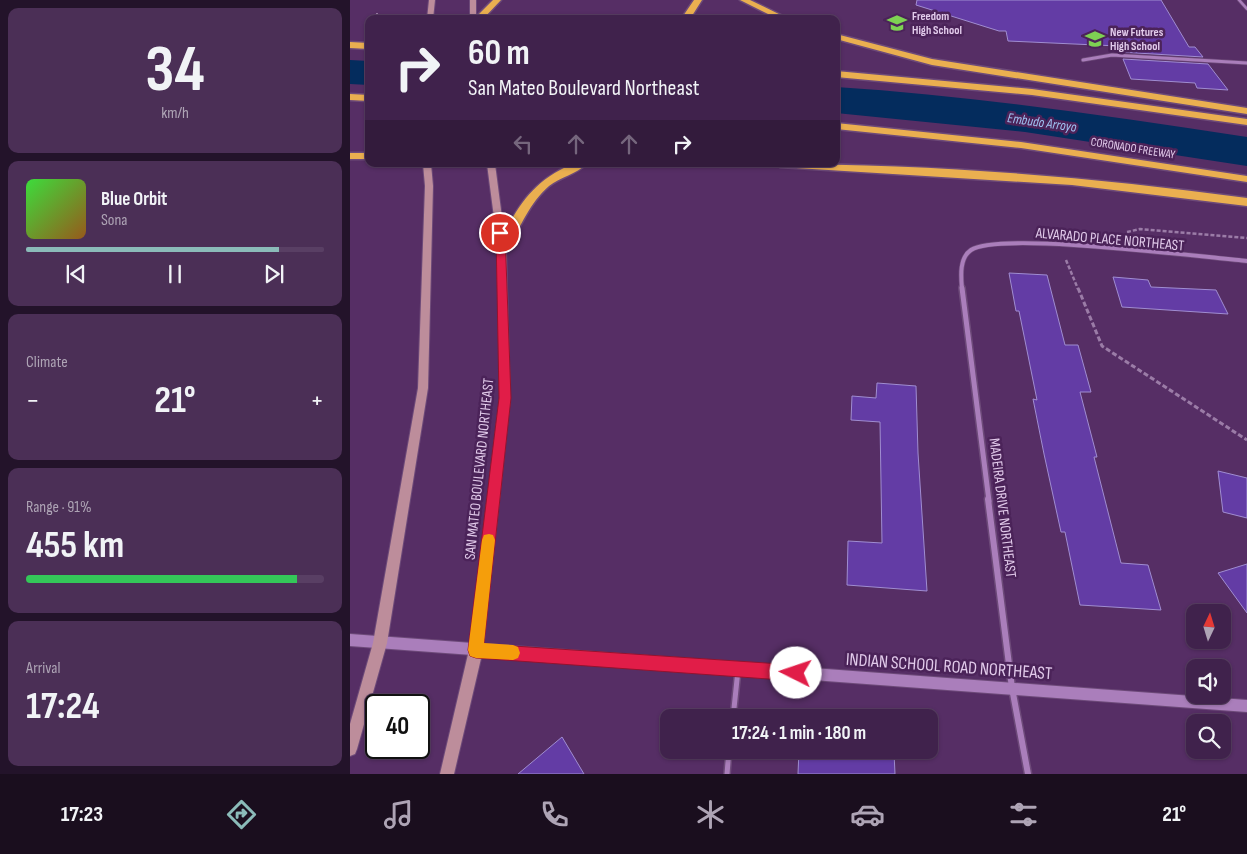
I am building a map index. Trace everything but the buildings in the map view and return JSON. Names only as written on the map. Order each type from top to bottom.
[{"type":"highway","points":[[482,15],[497,0]]},
{"type":"highway","points":[[690,15],[698,0]]},
{"type":"highway","points":[[744,0],[776,15]]},
{"type":"highway","points":[[840,37],[932,62],[1247,111]]},
{"type":"highway","points":[[350,45],[365,46]]},
{"type":"highway","points":[[840,74],[1032,92],[1247,122]]},
{"type":"highway","points":[[350,97],[365,98]]},
{"type":"highway","name":"CORONADO FREEWAY","points":[[840,126],[1021,144],[1247,179]]},
{"type":"highway","points":[[350,156],[365,156]]},
{"type":"highway","points":[[502,248],[540,187],[564,171],[574,167]]},
{"type":"highway","points":[[832,167],[1132,186],[1247,202]]},
{"type":"main road","points":[[430,15],[432,0]]},
{"type":"main road","points":[[472,15],[473,0]]},
{"type":"main road","points":[[350,749],[380,643],[423,388],[427,167]]},
{"type":"main road","name":"SAN MATEO BOULEVARD NORTHEAST","points":[[447,774],[476,650],[505,398],[502,248],[492,167]]},
{"type":"street","points":[[1083,60],[1112,56],[1247,63]]},
{"type":"street","name":"ALVARADO PLACE NORTHEAST","points":[[972,248],[998,242],[1099,248],[1247,262]]},
{"type":"street","name":"MADEIRA DRIVE NORTHEAST","points":[[972,248],[963,259],[961,280],[1012,688],[1028,774]]},
{"type":"street","name":"INDIAN SCHOOL ROAD NORTHEAST","points":[[350,640],[1247,706]]},
{"type":"lane","points":[[1239,0],[1247,9]]},
{"type":"lane","points":[[734,709],[738,669]]},
{"type":"lane","points":[[727,774],[728,759]]},
{"type":"path","points":[[1099,248],[1119,233],[1140,229],[1247,238]]},
{"type":"path","points":[[1064,257],[1102,346],[1247,440]]},
{"type":"water","points":[[350,60],[365,61],[365,85],[350,84]]},
{"type":"water","name":"Embudo Arroyo","points":[[840,87],[991,101],[1247,137],[1247,166],[1025,132],[840,113]]},
{"type":"slow traffic","points":[[489,540],[476,650],[513,653]]},
{"type":"place","name":"Freedom High School","points":[[897,23]]},
{"type":"place","name":"New Futures High School","points":[[1095,39]]},
{"type":"route","points":[[500,233],[502,248],[505,398],[476,650],[796,673]]}]
